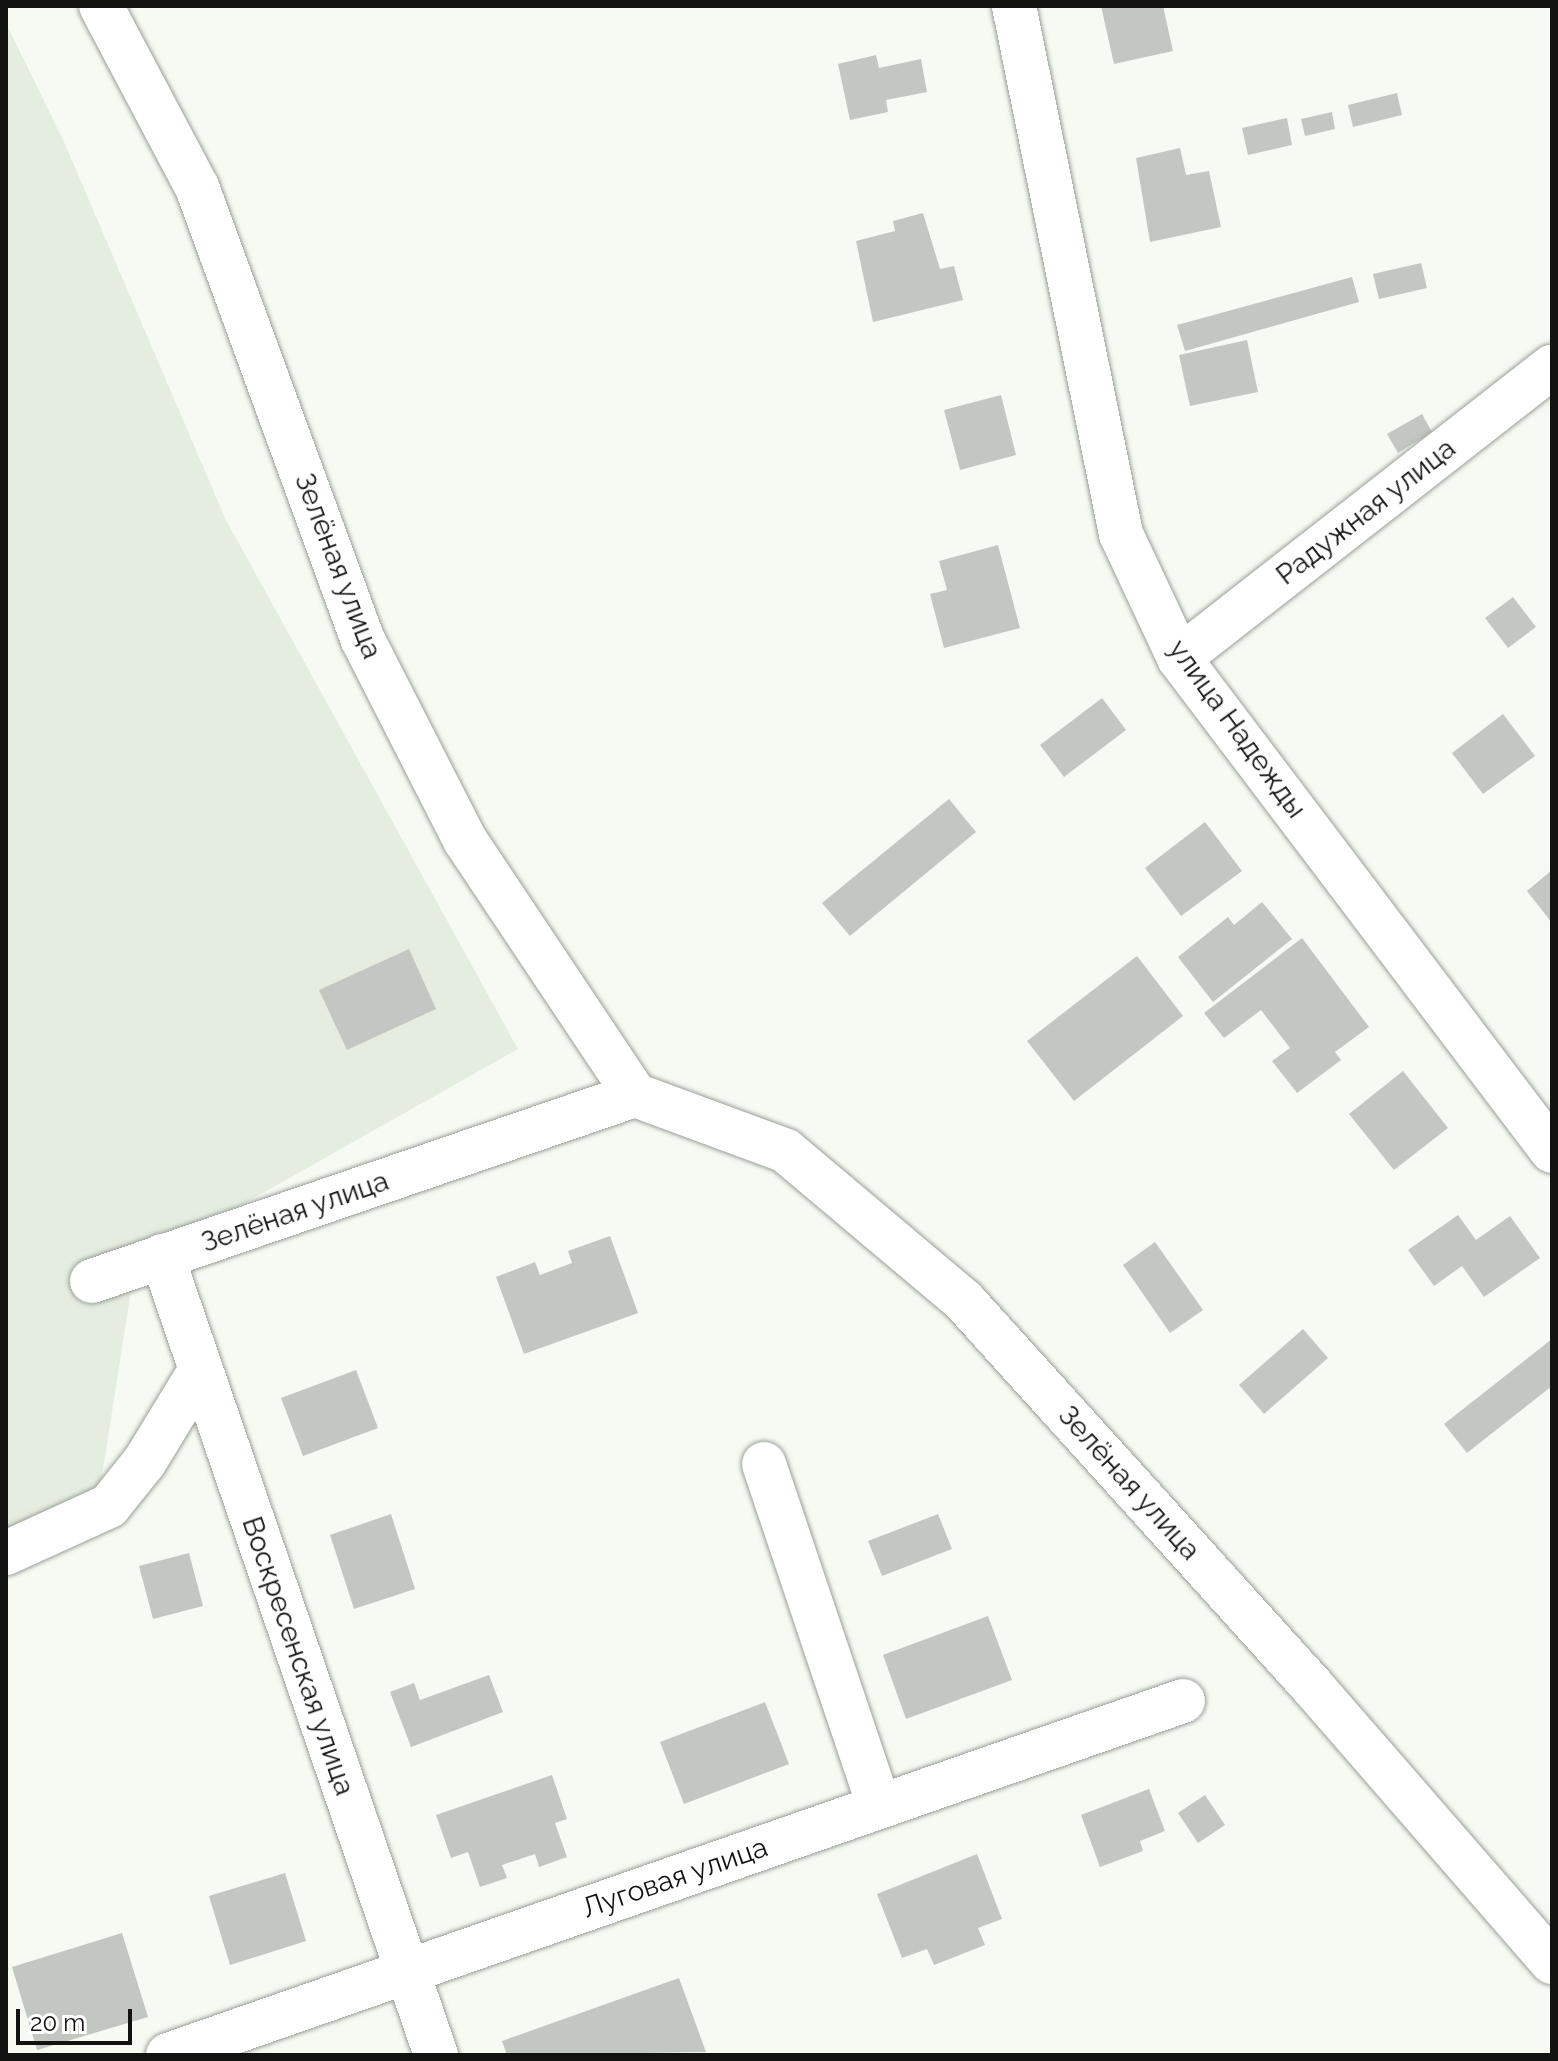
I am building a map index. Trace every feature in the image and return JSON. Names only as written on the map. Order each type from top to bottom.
[{"type":"street","name":"Зелёная улица","points":[[101,6],[197,187],[363,640],[465,840],[635,1095],[786,1151],[964,1301],[1312,1686],[1552,1962]]},
{"type":"street","name":"улица Надежды","points":[[1014,6],[1121,534],[1179,658],[1552,1151]]},
{"type":"street","name":"Радужная улица","points":[[1179,658],[1552,367]]},
{"type":"street","name":"Зелёная улица","points":[[92,1281],[635,1095]]},
{"type":"street","name":"Воскресенская улица","points":[[162,1256],[436,2055]]},
{"type":"street","points":[[6,1553],[109,1506],[145,1461],[200,1371]]},
{"type":"street","points":[[764,1464],[879,1806]]},
{"type":"street","name":"Луговая улица","points":[[168,2055],[1183,1701]]},
{"type":"shaded area","points":[[6,23],[65,144],[226,520],[518,1049],[135,1265],[99,1495],[6,1532]]},
{"type":"building","points":[[1101,6],[1163,6],[1173,51],[1114,64]]},
{"type":"building","points":[[876,55],[879,68],[921,59],[927,92],[886,100],[888,112],[850,120],[838,64]]},
{"type":"building","points":[[1397,93],[1402,115],[1353,127],[1348,105]]},
{"type":"building","points":[[1332,112],[1335,129],[1305,136],[1301,119]]},
{"type":"building","points":[[1287,118],[1292,145],[1248,155],[1242,128]]},
{"type":"building","points":[[1180,148],[1186,175],[1209,171],[1221,227],[1150,242],[1136,158]]},
{"type":"building","points":[[923,213],[940,269],[954,266],[963,300],[873,322],[856,241],[895,231],[893,221]]},
{"type":"building","points":[[1421,263],[1427,288],[1379,299],[1373,274]]},
{"type":"building","points":[[1352,277],[1359,302],[1185,351],[1177,325]]},
{"type":"building","points":[[1247,340],[1258,392],[1190,406],[1179,355]]},
{"type":"building","points":[[1001,395],[1016,455],[960,470],[944,410]]},
{"type":"building","points":[[1422,414],[1432,432],[1398,453],[1387,434]]},
{"type":"building","points":[[998,545],[1020,628],[944,648],[930,594],[947,590],[939,561]]},
{"type":"building","points":[[1513,597],[1536,627],[1508,648],[1485,618]]},
{"type":"building","points":[[1102,698],[1126,730],[1064,777],[1040,745]]},
{"type":"building","points":[[1503,714],[1535,756],[1483,794],[1452,753]]},
{"type":"building","points":[[949,799],[976,832],[850,936],[822,903]]},
{"type":"building","points":[[1205,822],[1242,871],[1181,916],[1145,868]]},
{"type":"building","points":[[1552,870],[1552,923],[1527,891]]},
{"type":"building","points":[[1262,902],[1292,939],[1213,1002],[1178,957],[1228,917],[1234,925]]},
{"type":"building","points":[[1302,938],[1369,1027],[1335,1052],[1341,1060],[1297,1093],[1272,1061],[1290,1048],[1261,1010],[1224,1038],[1204,1013]]},
{"type":"building","points":[[409,949],[436,1009],[347,1050],[319,990]]},
{"type":"building","points":[[1137,956],[1183,1016],[1074,1101],[1027,1041]]},
{"type":"building","points":[[1403,1071],[1448,1128],[1394,1170],[1349,1114]]},
{"type":"building","points":[[1458,1215],[1476,1240],[1510,1216],[1540,1258],[1484,1297],[1462,1266],[1434,1286],[1408,1250]]},
{"type":"building","points":[[610,1236],[638,1313],[524,1354],[496,1277],[535,1262],[540,1275],[572,1263],[568,1251]]},
{"type":"building","points":[[1155,1242],[1203,1310],[1170,1333],[1123,1265]]},
{"type":"building","points":[[1303,1329],[1328,1358],[1264,1414],[1239,1385]]},
{"type":"building","points":[[1552,1339],[1552,1386],[1467,1453],[1444,1424]]},
{"type":"building","points":[[356,1370],[378,1428],[303,1456],[281,1398]]},
{"type":"building","points":[[391,1514],[415,1589],[354,1609],[330,1535]]},
{"type":"building","points":[[938,1514],[952,1549],[882,1576],[868,1541]]},
{"type":"building","points":[[189,1553],[203,1606],[153,1619],[139,1566]]},
{"type":"building","points":[[988,1616],[1012,1680],[906,1719],[883,1655]]},
{"type":"building","points":[[489,1675],[503,1712],[411,1747],[390,1692],[414,1683],[420,1700]]},
{"type":"building","points":[[765,1702],[789,1764],[684,1804],[660,1742]]},
{"type":"building","points":[[552,1775],[567,1819],[555,1823],[567,1857],[539,1867],[535,1854],[502,1865],[507,1878],[480,1887],[468,1852],[451,1858],[436,1815]]},
{"type":"building","points":[[1149,1789],[1165,1831],[1140,1841],[1143,1851],[1100,1867],[1081,1815]]},
{"type":"building","points":[[1205,1795],[1225,1825],[1198,1843],[1178,1813]]},
{"type":"building","points":[[977,1854],[1002,1919],[978,1928],[985,1945],[934,1965],[927,1949],[902,1958],[877,1894]]},
{"type":"building","points":[[285,1873],[306,1941],[230,1965],[209,1896]]},
{"type":"building","points":[[122,1933],[148,2017],[37,2050],[12,1967]]},
{"type":"building","points":[[679,1978],[706,2052],[507,2055],[502,2041]]}]
